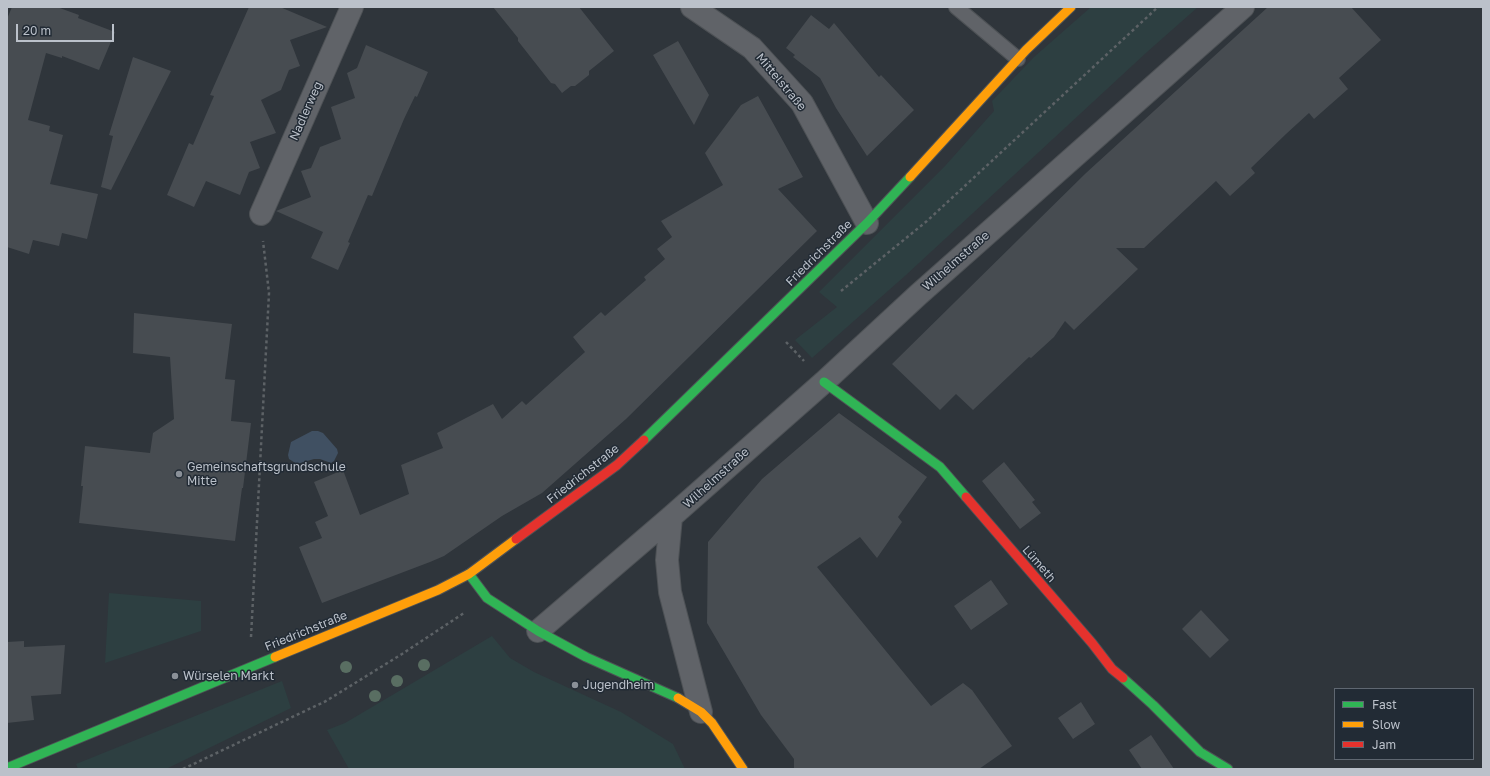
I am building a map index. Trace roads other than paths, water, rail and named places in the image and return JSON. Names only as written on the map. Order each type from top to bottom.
[{"type":"street","name":"Nadlerweg","points":[[261,214],[352,7]]},
{"type":"street","name":"Mittelstraße","points":[[692,7],[752,48],[802,103],[867,223]]},
{"type":"street","name":"Friedrichstraße","points":[[7,768],[438,590],[468,574],[617,466],[867,223],[1018,59],[1071,7]]},
{"type":"street","name":"Wilhelmstraße","points":[[538,632],[824,382],[918,295],[1243,7]]},
{"type":"street","name":"Lümeth","points":[[824,382],[940,467],[1112,669],[1152,705],[1200,752],[1228,769]]},
{"type":"street","name":"Wilhelmstraße","points":[[671,517],[667,560],[670,592],[701,712]]},
{"type":"street","name":"Wilhelmstraße","points":[[468,574],[487,598],[538,632],[586,657],[684,701],[701,712],[712,723],[743,769]]},
{"type":"lane","points":[[956,7],[1018,59]]},
{"type":"water","points":[[312,431],[323,433],[337,449],[338,453],[334,461],[331,463],[320,459],[314,459],[297,464],[289,459],[288,455],[291,442]]},
{"type":"place","name":"Gemeinschaftsgrundschule Mitte","points":[[179,474]]},
{"type":"place","name":"Würselen Markt","points":[[175,676]]},
{"type":"place","name":"Jugendheim","points":[[575,685]]}]
